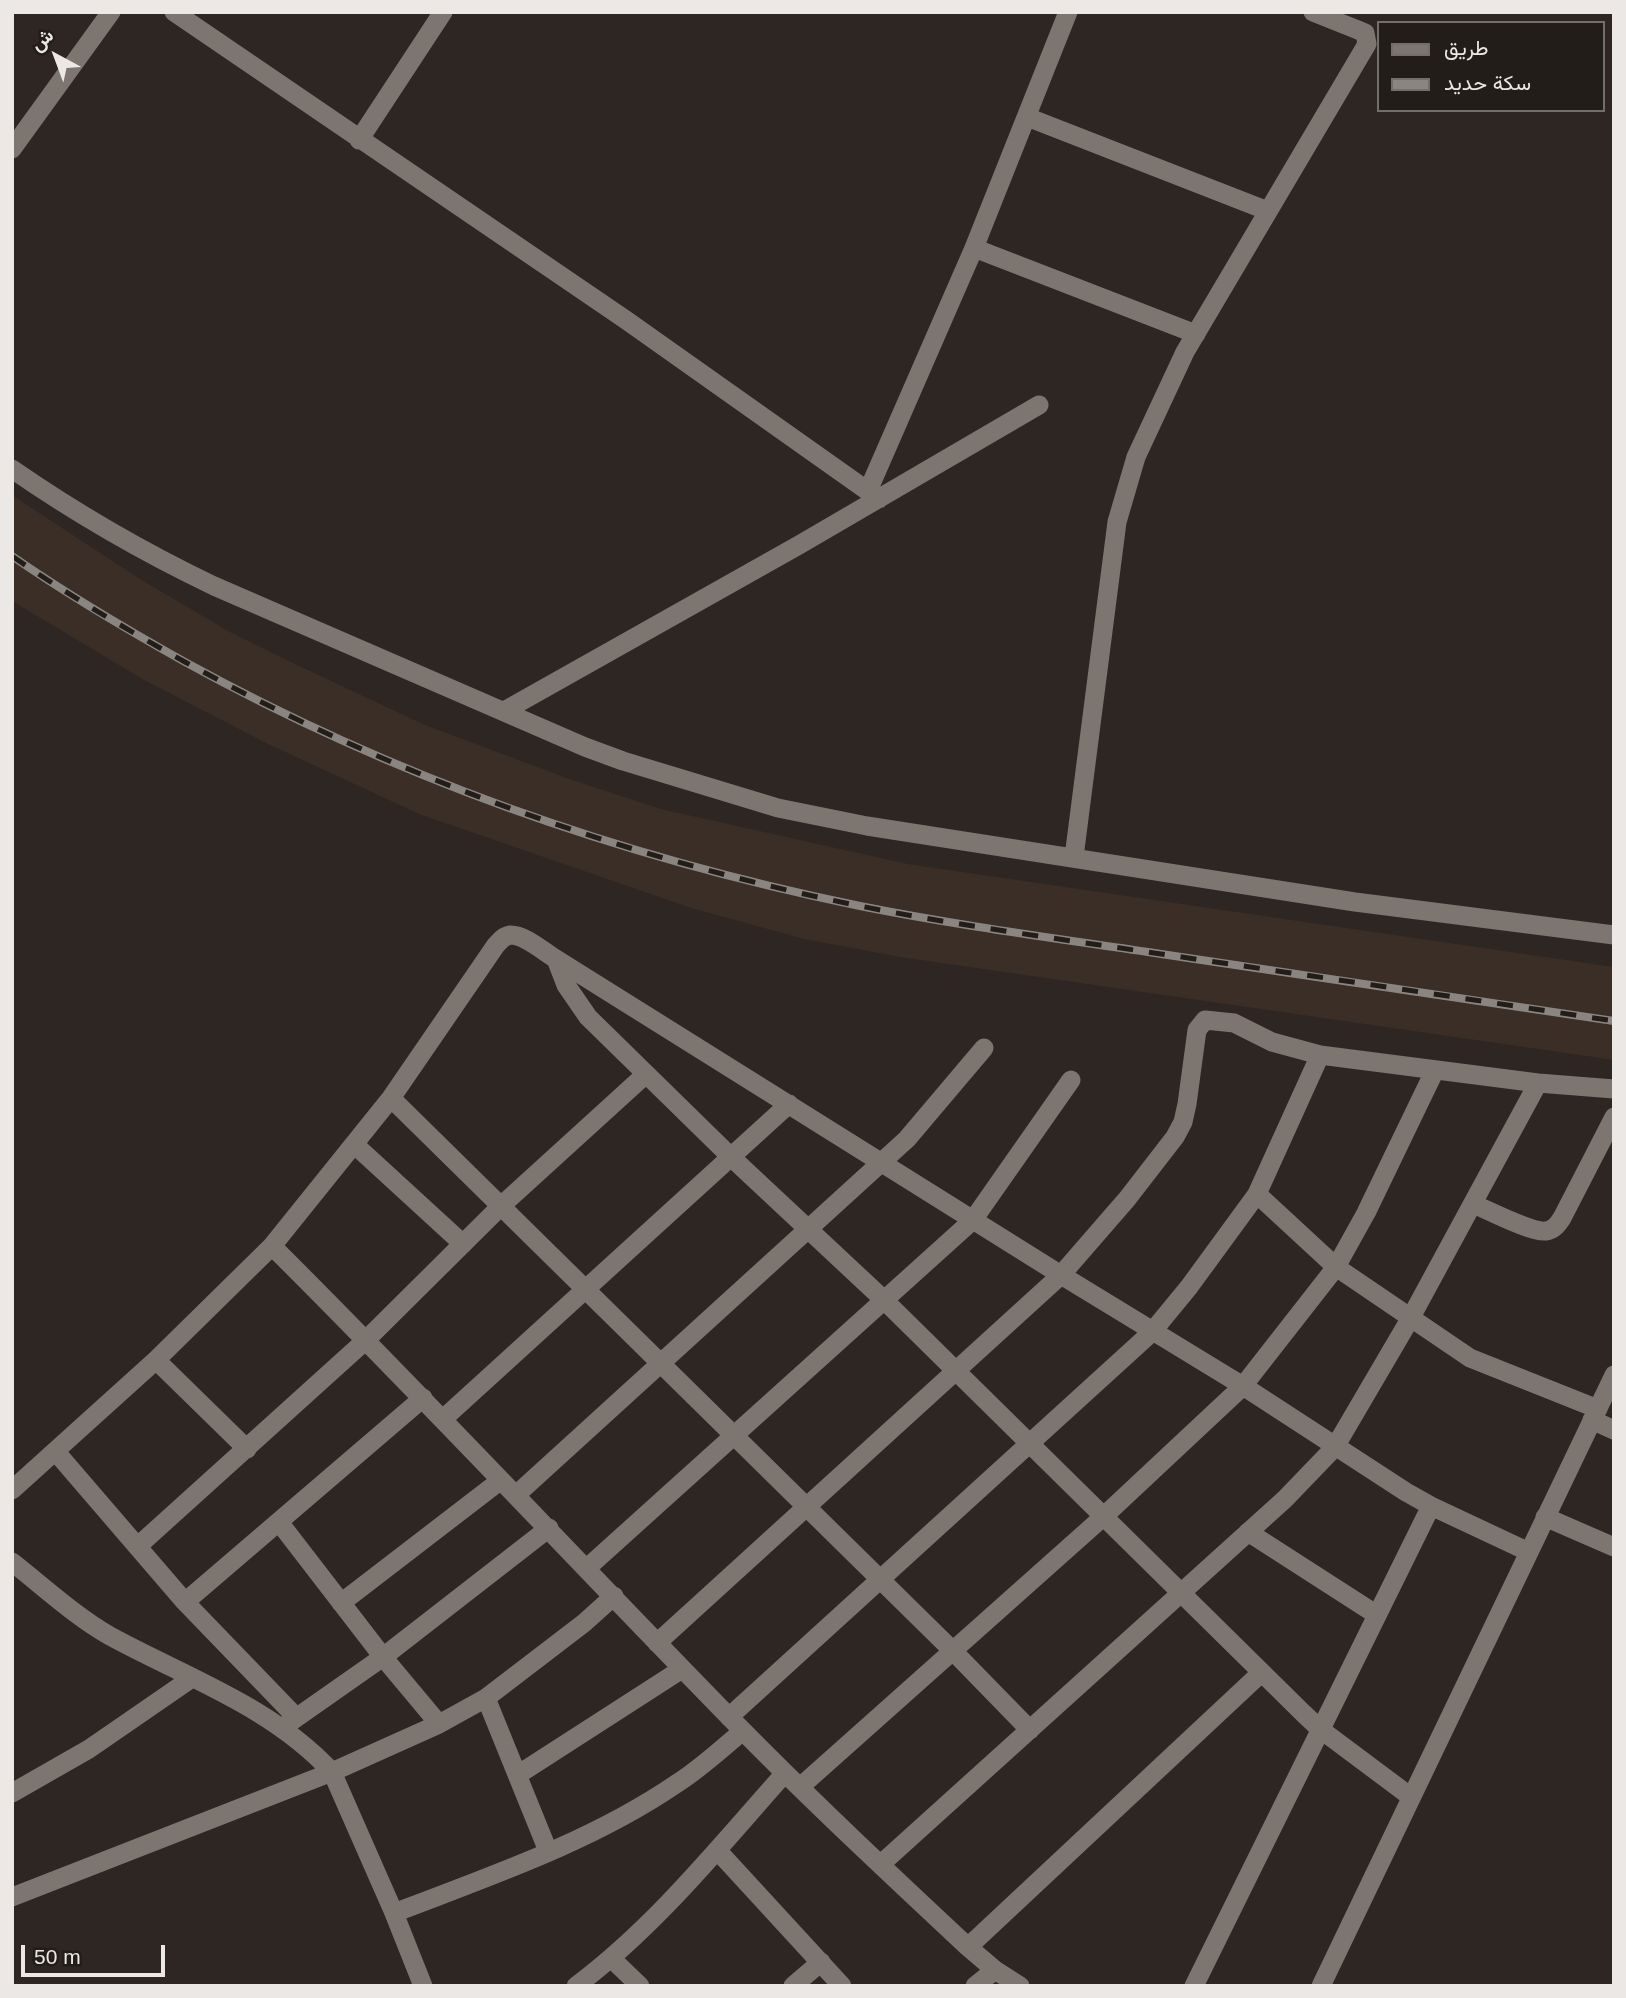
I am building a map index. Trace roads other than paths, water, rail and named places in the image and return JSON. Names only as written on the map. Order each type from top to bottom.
[{"type":"street","points":[[12,149],[111,12]]},
{"type":"street","points":[[174,12],[359,141],[626,320],[873,495]]},
{"type":"street","points":[[359,141],[443,12]]},
{"type":"street","points":[[873,495],[1069,12]]},
{"type":"street","points":[[1074,857],[1117,522],[1136,457],[1196,334],[1367,44],[1364,33],[1313,12]]},
{"type":"street","points":[[1027,117],[1268,211]]},
{"type":"street","points":[[975,248],[1196,334]]},
{"type":"street","points":[[504,711],[873,495],[1038,405]]},
{"type":"street","points":[[12,469],[87,518],[181,571],[584,747],[778,808],[867,826],[1355,902],[1614,935]]},
{"type":"street","points":[[12,1490],[156,1360],[272,1246],[391,1098],[503,937],[510,935],[556,959],[1431,1506],[1529,1552]]},
{"type":"street","points":[[556,959],[576,1002],[646,1074],[884,1300],[1320,1729],[1411,1797]]},
{"type":"street","points":[[657,1643],[1061,1275],[1127,1199],[1175,1137],[1183,1122],[1187,1104],[1197,1030],[1205,1020],[1234,1023],[1272,1042],[1320,1055],[1538,1083],[1614,1089]]},
{"type":"street","points":[[516,1495],[881,1162],[929,1116],[984,1048]]},
{"type":"street","points":[[394,1913],[548,1851],[639,1807],[677,1784],[880,1578],[1152,1332],[1189,1287],[1257,1194],[1320,1055]]},
{"type":"street","points":[[800,1787],[1102,1517],[1243,1386],[1336,1266],[1366,1213],[1434,1070]]},
{"type":"street","points":[[138,1546],[366,1339],[501,1206],[646,1074]]},
{"type":"street","points":[[587,1568],[973,1220],[1071,1080]]},
{"type":"street","points":[[881,1864],[1248,1532],[1335,1447],[1410,1319],[1538,1083]]},
{"type":"street","points":[[391,1098],[880,1578],[1030,1730]]},
{"type":"street","points":[[443,1419],[789,1104]]},
{"type":"street","points":[[1473,1204],[1537,1231],[1550,1230],[1557,1226],[1614,1117]]},
{"type":"street","points":[[355,1145],[463,1244]]},
{"type":"street","points":[[1257,1194],[1336,1266],[1410,1319],[1479,1363],[1595,1415],[1614,1430]]},
{"type":"street","points":[[272,1246],[366,1339],[785,1773],[968,1947],[995,1970],[1020,1986]]},
{"type":"street","points":[[156,1360],[247,1449]]},
{"type":"street","points":[[1321,1986],[1614,1375]]},
{"type":"street","points":[[185,1602],[423,1398]]},
{"type":"street","points":[[56,1452],[331,1772],[394,1913],[423,1986]]},
{"type":"street","points":[[341,1603],[501,1480]]},
{"type":"street","points":[[1194,1986],[1431,1506]]},
{"type":"street","points":[[1545,1517],[1614,1547]]},
{"type":"street","points":[[279,1522],[383,1657],[439,1724]]},
{"type":"street","points":[[290,1722],[383,1657],[549,1528]]},
{"type":"street","points":[[1248,1532],[1377,1615]]},
{"type":"street","points":[[13,1564],[93,1626],[243,1703],[290,1722]]},
{"type":"street","points":[[13,1896],[331,1772],[439,1724],[486,1698],[563,1640],[614,1597]]},
{"type":"street","points":[[519,1774],[682,1669]]},
{"type":"street","points":[[968,1947],[1261,1673]]},
{"type":"street","points":[[12,1793],[89,1749],[192,1678]]},
{"type":"street","points":[[486,1698],[548,1851]]},
{"type":"street","points":[[576,1986],[612,1959],[653,1919],[785,1773]]},
{"type":"street","points":[[717,1850],[842,1986]]},
{"type":"street","points":[[612,1959],[640,1986]]},
{"type":"street","points":[[793,1986],[821,1962]]},
{"type":"street","points":[[975,1986],[995,1970]]},
{"type":"railway","points":[[12,556],[97,611],[185,662],[346,742],[429,778],[514,810],[685,864],[860,906],[935,920],[1614,1021]]}]
